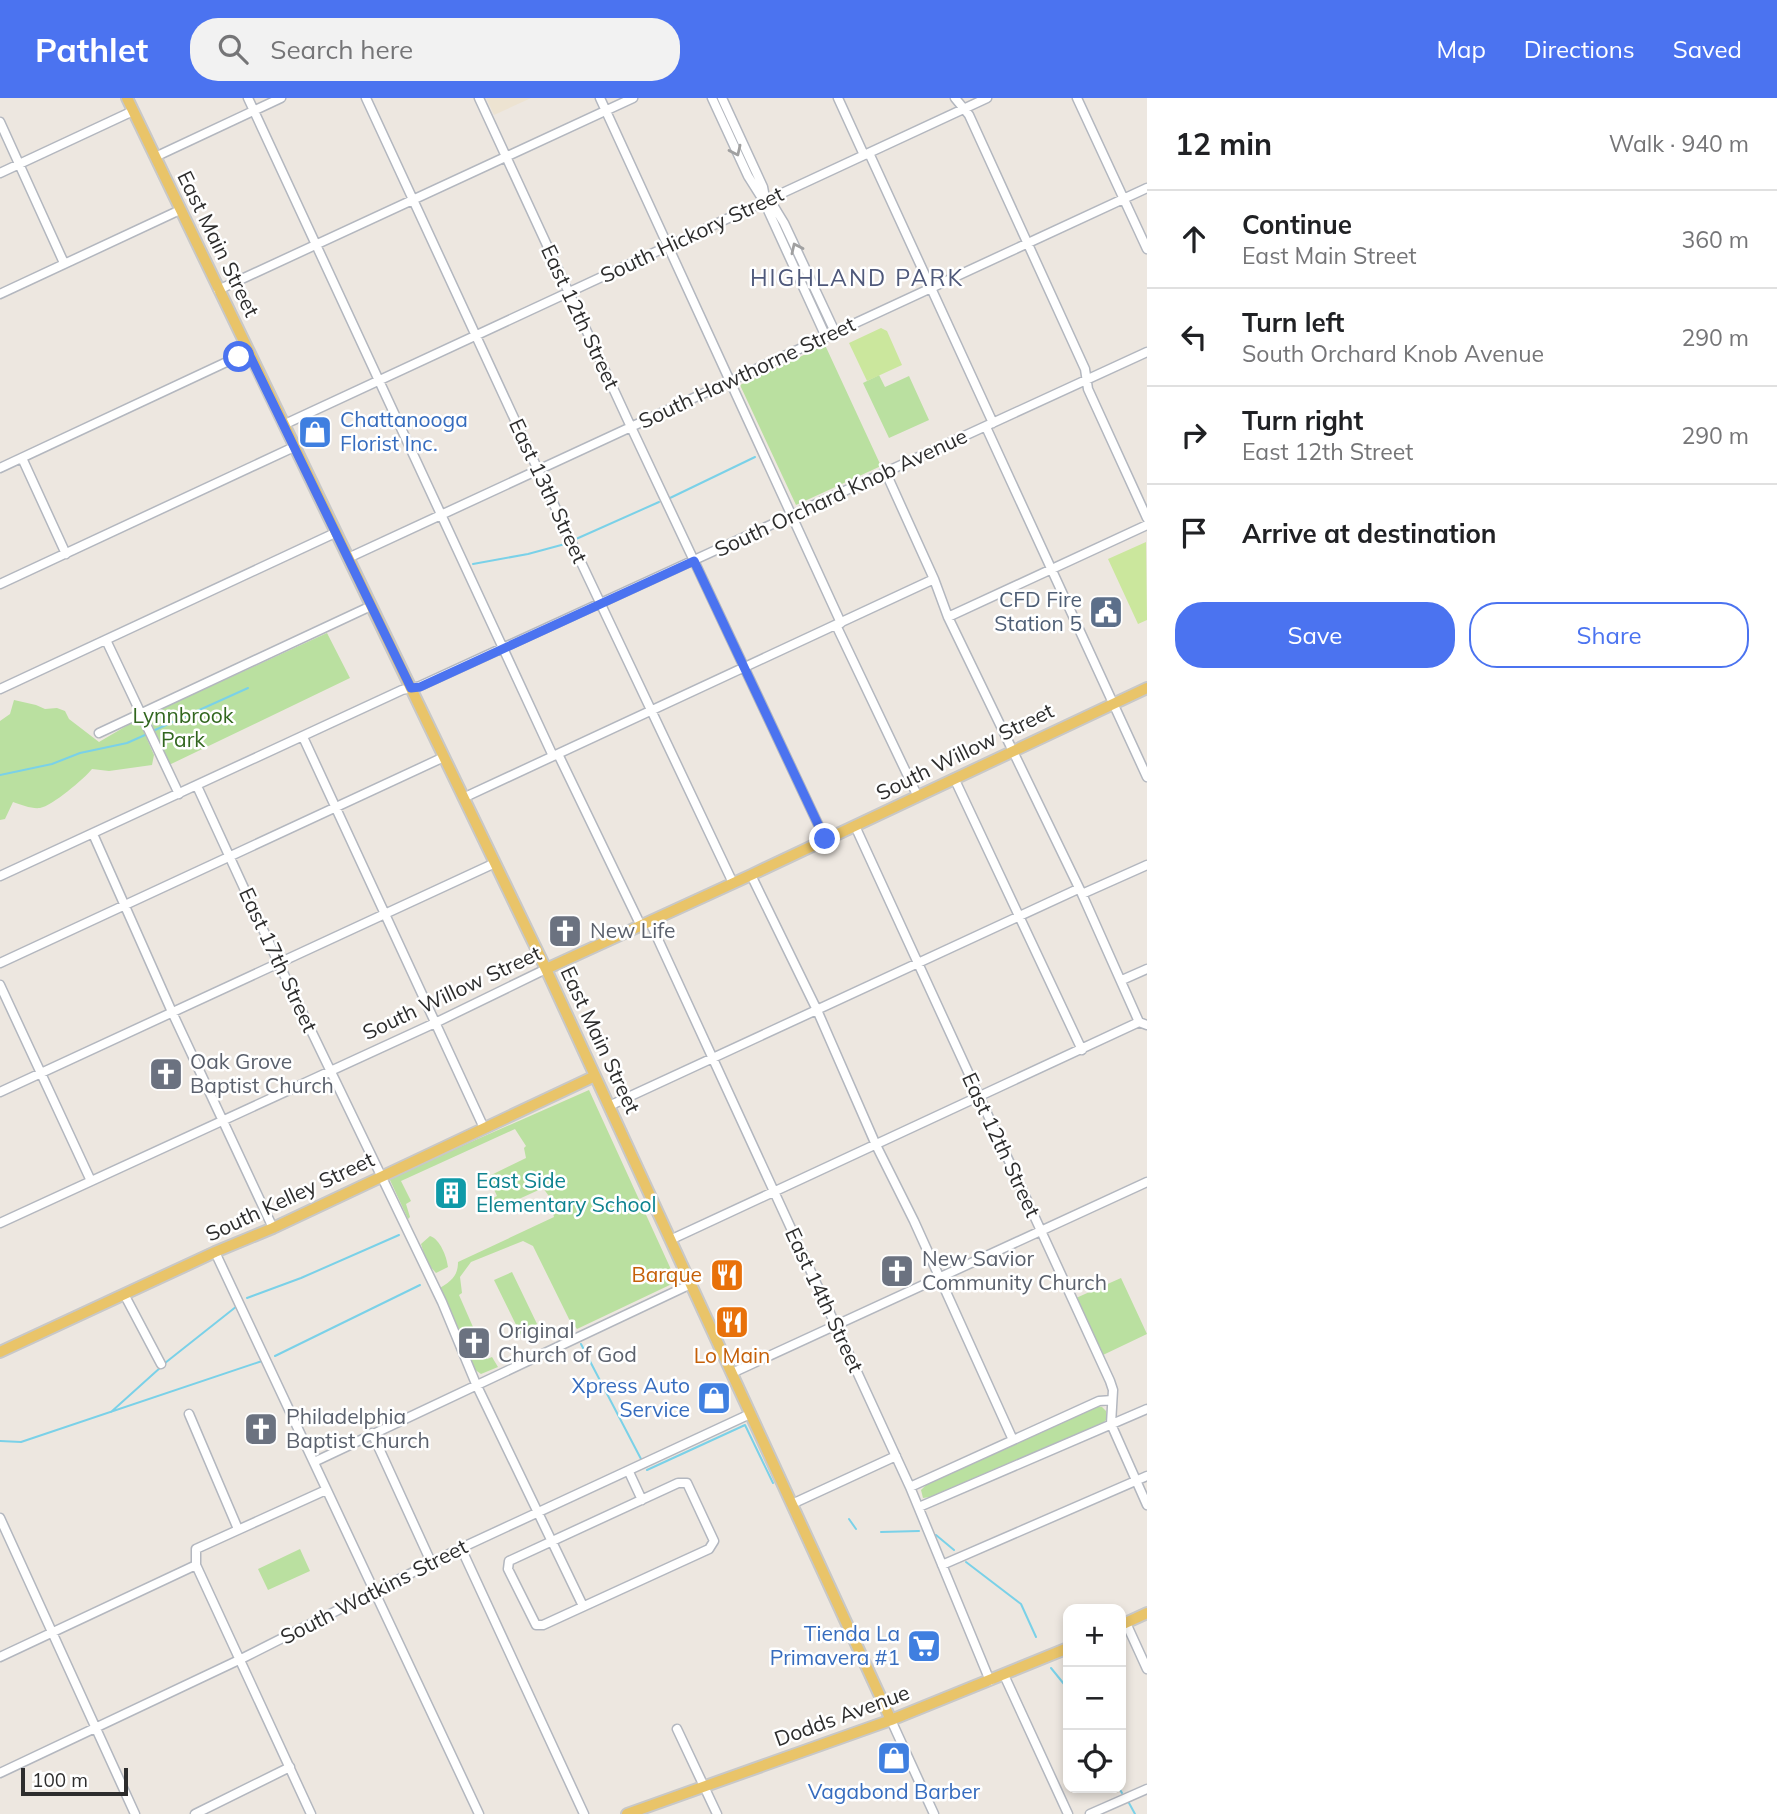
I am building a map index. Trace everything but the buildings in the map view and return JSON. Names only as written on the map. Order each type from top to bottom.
[{"type":"main road","name":"East Main Street","points":[[127,98],[546,970],[891,1720]]},
{"type":"main road","name":"South Willow Street","points":[[546,970],[1147,688]]},
{"type":"main road","name":"South Kelley Street","points":[[0,1352],[215,1252],[273,1228],[595,1076]]},
{"type":"main road","points":[[1126,1623],[1147,1613]]},
{"type":"main road","name":"Dodds Avenue","points":[[627,1814],[891,1720],[1063,1650]]},
{"type":"street","name":"East 14th Street","points":[[248,98],[503,649],[713,1058],[919,1507],[990,1681]]},
{"type":"street","points":[[155,156],[281,98]]},
{"type":"street","name":"East 13th Street","points":[[366,98],[650,711],[733,883]]},
{"type":"street","name":"East 12th Street","points":[[479,98],[825,839]]},
{"type":"street","points":[[600,98],[670,245],[729,382],[918,797]]},
{"type":"street","points":[[218,290],[633,98]]},
{"type":"street","points":[[712,98],[748,176],[760,195],[773,205],[784,223],[835,332]]},
{"type":"street","points":[[722,98],[764,187],[767,208],[826,337]]},
{"type":"street","points":[[838,98],[931,287],[1052,570],[1147,777]]},
{"type":"street","points":[[955,98],[970,115],[1086,370],[1088,389],[1147,518]]},
{"type":"street","name":"South Hickory Street","points":[[283,425],[987,98]]},
{"type":"street","points":[[1077,98],[1147,248]]},
{"type":"street","points":[[0,173],[133,111]]},
{"type":"street","points":[[0,122],[64,263]]},
{"type":"street","name":"South Hawthorne Street","points":[[348,558],[1147,188]]},
{"type":"street","points":[[0,294],[180,210]]},
{"type":"street","points":[[0,468],[248,352]]},
{"type":"street","name":"South Orchard Knob Avenue","points":[[0,876],[401,690],[420,687],[601,605],[1147,352]]},
{"type":"street","points":[[0,584],[294,447]]},
{"type":"street","points":[[22,458],[66,554]]},
{"type":"street","points":[[670,1240],[1082,1049],[1143,1024],[948,617],[934,579],[886,473]]},
{"type":"street","points":[[948,617],[1147,525]]},
{"type":"street","points":[[0,689],[335,533]]},
{"type":"street","points":[[463,797],[934,579]]},
{"type":"street","points":[[99,733],[370,606]]},
{"type":"street","points":[[106,640],[179,794]]},
{"type":"street","points":[[303,737],[484,1128]]},
{"type":"street","points":[[0,962],[444,757]]},
{"type":"street","points":[[955,779],[1082,1049]]},
{"type":"street","name":"East 17th Street","points":[[197,786],[278,962],[442,1302],[476,1384],[583,1606]]},
{"type":"street","name":"East 12th Street","points":[[855,826],[1110,1381],[1113,1390],[1111,1424],[1147,1505]]},
{"type":"street","points":[[93,834],[172,1012],[273,1228]]},
{"type":"street","points":[[0,1092],[495,863]]},
{"type":"street","points":[[609,1106],[1021,916],[1147,865]]},
{"type":"street","points":[[751,875],[817,1010],[876,1145],[1013,1440]]},
{"type":"street","points":[[1122,980],[1147,969]]},
{"type":"street","name":"South Willow Street","points":[[0,1223],[546,970]]},
{"type":"street","points":[[0,985],[91,1181]]},
{"type":"street","points":[[732,1373],[1147,1182]]},
{"type":"street","points":[[215,1252],[479,1814]]},
{"type":"street","points":[[314,1462],[691,1284]]},
{"type":"street","points":[[124,1294],[161,1364]]},
{"type":"street","points":[[910,1487],[1099,1401],[1112,1400]]},
{"type":"street","points":[[919,1507],[1147,1409]]},
{"type":"street","points":[[188,1414],[238,1529]]},
{"type":"street","name":"South Watkins Street","points":[[0,1773],[241,1659],[431,1562],[750,1414]]},
{"type":"street","points":[[372,1433],[431,1562]]},
{"type":"street","points":[[792,1504],[896,1456]]},
{"type":"street","points":[[628,1472],[642,1500]]},
{"type":"street","points":[[942,1565],[1147,1476]]},
{"type":"street","points":[[678,1483],[687,1483],[714,1541],[709,1549],[543,1625],[536,1625],[509,1569],[509,1562],[552,1543],[678,1483]]},
{"type":"street","points":[[312,1814],[196,1565],[196,1549],[326,1490]]},
{"type":"street","points":[[0,1518],[135,1814]]},
{"type":"street","points":[[461,1548],[584,1814]]},
{"type":"street","points":[[0,1657],[196,1565]]},
{"type":"street","points":[[1126,1630],[1147,1669]]},
{"type":"street","points":[[1004,1675],[1068,1814]]},
{"type":"street","name":"East Main Street","points":[[891,1720],[934,1814]]},
{"type":"street","points":[[677,1729],[717,1814]]},
{"type":"street","points":[[195,1814],[290,1767]]},
{"type":"street","points":[[1090,1814],[1147,1789]]},
{"type":"shaded area","points":[[486,98],[531,98],[494,115]]},
{"type":"green space","points":[[881,328],[887,331],[902,365],[867,381],[849,343]]},
{"type":"green space","points":[[825,345],[881,466],[796,505],[740,385]]},
{"type":"green space","points":[[879,375],[885,387],[909,376],[929,420],[889,438],[863,383]]},
{"type":"green space","points":[[1146,542],[1147,620],[1138,624],[1108,559]]},
{"type":"green space","name":"Lynnbrook Park","points":[[327,633],[350,678],[169,765],[148,715]]},
{"type":"green space","points":[[14,700],[45,709],[57,708],[65,711],[69,719],[99,742],[133,722],[141,725],[154,755],[152,765],[109,771],[92,769],[45,806],[37,808],[13,802],[5,819],[0,820],[0,721],[10,714]]},
{"type":"green space","points":[[589,1090],[674,1276],[674,1283],[577,1329],[569,1319],[533,1246],[523,1241],[471,1262],[460,1277],[462,1293],[459,1295],[487,1359],[492,1357],[498,1367],[481,1374],[474,1369],[438,1289],[457,1272],[458,1262],[554,1217],[551,1206],[554,1203],[543,1188],[495,1210],[493,1198],[497,1196],[492,1185],[482,1185],[479,1181],[526,1158],[526,1146],[515,1129],[401,1181],[411,1201],[406,1204],[410,1217],[408,1219],[389,1178]]},
{"type":"green space","points":[[430,1236],[440,1244],[448,1267],[436,1273],[427,1263],[421,1244]]},
{"type":"green space","points":[[512,1272],[538,1326],[521,1335],[494,1280]]},
{"type":"green space","points":[[1121,1278],[1147,1334],[1103,1355],[1076,1298]]},
{"type":"green space","points":[[1095,1406],[1106,1411],[1106,1420],[1103,1423],[923,1498],[921,1490],[927,1484]]},
{"type":"green space","points":[[300,1549],[310,1571],[268,1590],[258,1569]]},
{"type":"waterway","points":[[670,498],[755,457]]},
{"type":"waterway","points":[[576,539],[659,502]]},
{"type":"waterway","points":[[473,564],[565,544]]},
{"type":"waterway","points":[[155,730],[248,688]]},
{"type":"waterway","points":[[0,775],[52,764],[80,753],[127,743],[145,735]]},
{"type":"waterway","points":[[247,1298],[301,1278],[399,1235]]},
{"type":"waterway","points":[[275,1356],[420,1285]]},
{"type":"waterway","points":[[165,1363],[237,1306]]},
{"type":"waterway","points":[[581,1344],[641,1459]]},
{"type":"waterway","points":[[0,1441],[21,1442],[262,1361]]},
{"type":"waterway","points":[[111,1412],[161,1367]]},
{"type":"waterway","points":[[647,1470],[745,1425],[773,1483]]},
{"type":"waterway","points":[[849,1519],[856,1529]]},
{"type":"waterway","points":[[881,1532],[919,1531]]},
{"type":"waterway","points":[[936,1535],[954,1550]]},
{"type":"waterway","points":[[966,1562],[1021,1604],[1036,1637]]},
{"type":"waterway","points":[[1051,1668],[1063,1683]]},
{"type":"waterway","points":[[1129,1803],[1135,1814]]},
{"type":"place","name":"Chattanooga Florist Inc.","points":[[315,432]]},
{"type":"place","name":"CFD Fire Station 5","points":[[1106,612]]},
{"type":"place","name":"New Life","points":[[565,931]]},
{"type":"place","name":"Oak Grove Baptist Church","points":[[166,1074]]},
{"type":"place","name":"East Side Elementary School","points":[[451,1193]]},
{"type":"place","name":"New Savior Community Church","points":[[897,1271]]},
{"type":"place","name":"Barque","points":[[727,1275]]},
{"type":"place","name":"Lo Main","points":[[732,1322]]},
{"type":"place","name":"Original Church of God","points":[[474,1343]]},
{"type":"place","name":"Xpress Auto Service","points":[[714,1398]]},
{"type":"place","name":"Philadelphia Baptist Church","points":[[261,1429]]},
{"type":"place","name":"Tienda La Primavera #1","points":[[924,1646]]},
{"type":"place","name":"Vagabond Barber","points":[[894,1758]]},
{"type":"district","name":"HIGHLAND PARK","points":[[857,278]]},
{"type":"route","points":[[239,357],[248,352],[411,688],[420,687],[694,561],[825,839]]}]
